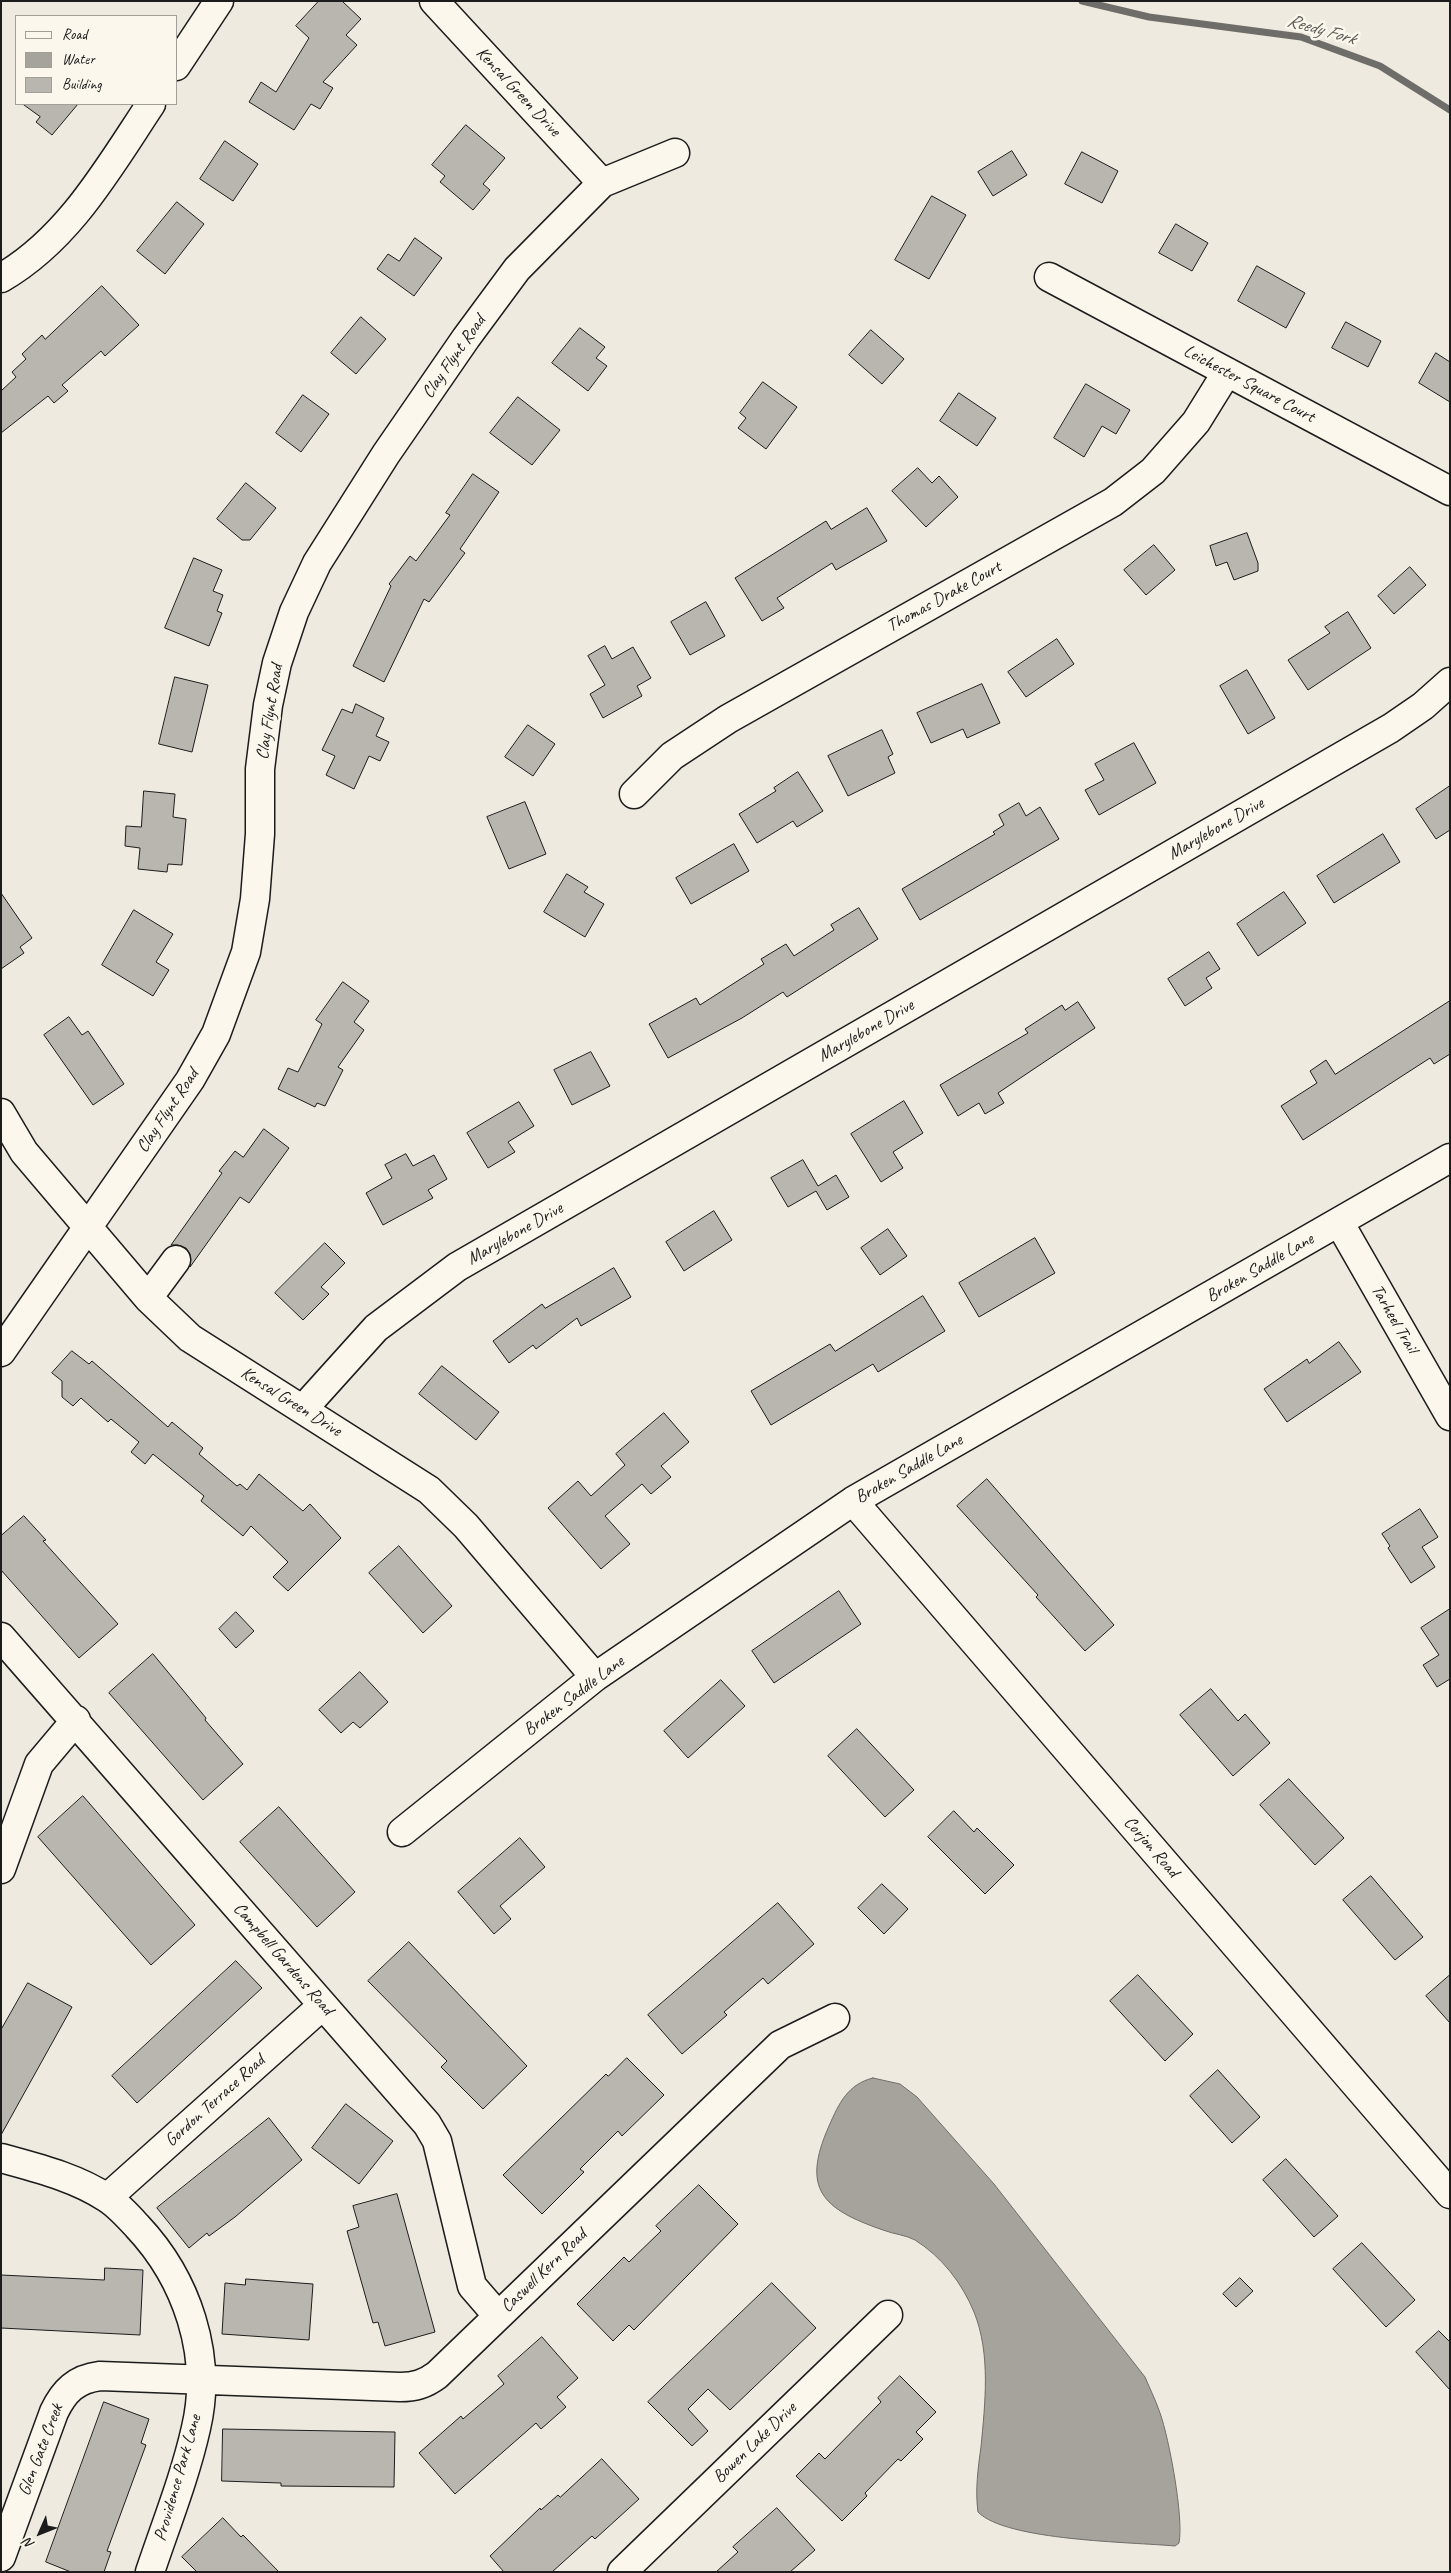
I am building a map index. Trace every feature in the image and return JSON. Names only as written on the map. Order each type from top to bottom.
[{"type":"street","points":[[178,63],[219,1]]},
{"type":"street","name":"Kensal Green Drive","points":[[434,1],[602,183]]},
{"type":"street","points":[[1,278],[55,236],[91,194],[150,105]]},
{"type":"street","name":"Clay Flynt Road","points":[[1,1352],[190,1080],[216,1034],[246,952],[256,899],[260,834],[260,769],[268,705],[276,663],[294,612],[317,563],[386,454],[466,338],[517,269],[602,183],[675,153]]},
{"type":"street","name":"Leichester Square Court","points":[[1049,277],[1450,491]]},
{"type":"street","name":"Thomas Drake Court","points":[[634,794],[672,756],[728,719],[1113,502],[1159,464],[1196,422],[1227,372]]},
{"type":"street","name":"Marylebone Drive","points":[[303,1408],[376,1328],[457,1267],[1391,728],[1423,706],[1450,682]]},
{"type":"street","name":"Kensal Green Drive","points":[[1,1113],[24,1152],[148,1298],[190,1338],[303,1408],[429,1490],[466,1526],[595,1677]]},
{"type":"street","name":"Broken Saddle Lane","points":[[402,1832],[595,1677],[853,1501],[1450,1158]]},
{"type":"street","name":"Tarheel Trail","points":[[1339,1222],[1450,1416]]},
{"type":"street","points":[[148,1298],[176,1260]]},
{"type":"street","name":"Corjon Road","points":[[853,1501],[1450,2194]]},
{"type":"street","name":"Campbell Gardens Road","points":[[1,1637],[76,1720],[427,2124],[437,2142],[472,2286],[498,2316]]},
{"type":"street","points":[[1,1869],[40,1764],[76,1720]]},
{"type":"street","name":"Gordon Terrace Road","points":[[107,2198],[324,2005]]},
{"type":"street","name":"Caswell Kern Road","points":[[201,2379],[414,2387],[437,2376],[780,2045],[835,2018]]},
{"type":"street","name":"Providence Park Lane","points":[[1,2158],[63,2176],[107,2198],[154,2244],[174,2275],[191,2312],[197,2335],[201,2379],[197,2427],[150,2572]]},
{"type":"street","name":"Bowen Lake Drive","points":[[622,2572],[888,2315]]},
{"type":"street","name":"Glen Gate Creek","points":[[1,2556],[54,2412],[62,2395],[70,2387],[89,2377],[100,2376],[201,2379]]},
{"type":"water","points":[[873,2078],[900,2084],[917,2097],[994,2184],[1145,2377],[1164,2425],[1175,2478],[1180,2531],[1179,2543],[1175,2546],[1101,2541],[1041,2534],[993,2522],[978,2512],[977,2488],[984,2414],[985,2362],[979,2328],[969,2301],[957,2281],[934,2254],[911,2238],[883,2230],[845,2214],[823,2194],[818,2181],[817,2166],[821,2148],[841,2102],[857,2085]]},
{"type":"building","points":[[319,1],[342,1],[361,19],[346,35],[357,45],[323,82],[333,88],[320,109],[311,104],[294,130],[249,102],[261,82],[276,92],[309,38],[296,26]]},
{"type":"building","points":[[24,105],[77,105],[52,135],[36,122],[40,117]]},
{"type":"building","points":[[466,125],[505,158],[483,184],[490,190],[473,210],[440,182],[445,176],[432,165]]},
{"type":"building","points":[[225,141],[258,164],[233,201],[200,179]]},
{"type":"building","points":[[1012,151],[1027,175],[993,196],[978,172]]},
{"type":"building","points":[[1082,152],[1118,171],[1102,203],[1065,184]]},
{"type":"building","points":[[932,196],[966,215],[929,279],[895,260]]},
{"type":"building","points":[[177,202],[204,224],[165,274],[137,251]]},
{"type":"building","points":[[1176,224],[1208,243],[1192,271],[1159,253]]},
{"type":"building","points":[[415,238],[442,258],[414,296],[377,269],[388,254],[399,261]]},
{"type":"building","points":[[1257,266],[1305,293],[1286,328],[1238,301]]},
{"type":"building","points":[[102,286],[139,325],[105,356],[101,351],[62,385],[68,391],[54,403],[48,396],[1,433],[1,391],[16,377],[12,372],[26,359],[22,354],[42,335],[45,339]]},
{"type":"building","points":[[361,317],[386,339],[356,374],[331,353]]},
{"type":"building","points":[[1346,322],[1381,341],[1368,367],[1332,348]]},
{"type":"building","points":[[580,328],[605,347],[596,358],[607,366],[588,391],[552,363]]},
{"type":"building","points":[[871,330],[904,359],[882,384],[849,355]]},
{"type":"building","points":[[1436,353],[1450,362],[1450,402],[1419,383]]},
{"type":"building","points":[[763,382],[797,407],[766,449],[738,428],[746,418],[740,413]]},
{"type":"building","points":[[1086,384],[1130,410],[1116,434],[1102,426],[1084,457],[1054,438]]},
{"type":"building","points":[[959,393],[996,418],[977,446],[940,421]]},
{"type":"building","points":[[303,395],[329,414],[301,452],[276,433]]},
{"type":"building","points":[[518,397],[560,430],[532,465],[490,433]]},
{"type":"building","points":[[918,468],[932,483],[939,476],[958,497],[926,527],[892,491]]},
{"type":"building","points":[[473,474],[499,492],[460,549],[465,553],[429,602],[424,599],[384,682],[353,666],[391,586],[389,584],[410,556],[416,561],[450,515],[446,513]]},
{"type":"building","points":[[246,483],[276,508],[250,540],[242,540],[217,519]]},
{"type":"building","points":[[867,508],[887,541],[836,570],[832,563],[777,598],[784,608],[762,621],[735,578],[826,521],[831,529]]},
{"type":"building","points":[[1247,533],[1258,563],[1258,571],[1234,580],[1227,562],[1216,566],[1210,546]]},
{"type":"building","points":[[1154,545],[1175,570],[1146,595],[1124,570]]},
{"type":"building","points":[[194,558],[222,570],[213,591],[223,595],[217,611],[222,613],[209,646],[165,628]]},
{"type":"building","points":[[1410,567],[1426,585],[1394,614],[1378,596]]},
{"type":"building","points":[[706,602],[725,636],[690,655],[671,622]]},
{"type":"building","points":[[1348,612],[1371,648],[1308,690],[1288,660],[1330,633],[1325,627]]},
{"type":"building","points":[[1057,639],[1074,664],[1026,697],[1008,672]]},
{"type":"building","points":[[605,646],[612,659],[633,647],[651,678],[637,686],[642,696],[603,718],[590,694],[605,685],[588,656]]},
{"type":"building","points":[[1247,670],[1275,718],[1248,734],[1220,686]]},
{"type":"building","points":[[175,677],[208,685],[192,752],[159,744]]},
{"type":"building","points":[[982,684],[1000,723],[967,738],[963,729],[931,743],[917,713]]},
{"type":"building","points":[[356,704],[384,718],[376,736],[389,742],[380,761],[369,756],[354,789],[326,775],[335,756],[322,750],[342,709],[352,713]]},
{"type":"building","points":[[528,725],[555,744],[533,776],[505,757]]},
{"type":"building","points":[[882,730],[893,754],[888,757],[895,773],[848,796],[828,756]]},
{"type":"building","points":[[1134,743],[1156,783],[1099,815],[1085,790],[1104,780],[1095,764]]},
{"type":"building","points":[[798,772],[823,811],[797,827],[793,821],[757,843],[739,814],[776,791],[774,788]]},
{"type":"building","points":[[1450,786],[1450,830],[1436,839],[1416,809]]},
{"type":"building","points":[[144,791],[175,794],[173,817],[186,819],[182,865],[168,864],[167,872],[138,869],[140,848],[125,846],[126,826],[141,827]]},
{"type":"building","points":[[525,802],[546,854],[509,869],[487,817]]},
{"type":"building","points":[[1019,803],[1026,816],[1040,807],[1059,839],[920,920],[902,889],[995,834],[993,832],[1004,825],[999,815]]},
{"type":"building","points":[[1383,834],[1400,862],[1334,903],[1317,876]]},
{"type":"building","points":[[734,844],[749,871],[691,904],[676,878]]},
{"type":"building","points":[[567,874],[588,887],[584,892],[604,904],[585,937],[544,912]]},
{"type":"building","points":[[1284,892],[1306,923],[1258,956],[1237,924]]},
{"type":"building","points":[[1,893],[32,938],[20,947],[24,953],[1,969]]},
{"type":"building","points":[[859,908],[878,939],[787,997],[783,992],[742,1018],[668,1058],[649,1024],[696,998],[700,1005],[764,964],[761,959],[786,944],[794,956],[834,930],[831,925]]},
{"type":"building","points":[[134,910],[173,934],[156,962],[169,970],[153,996],[102,965]]},
{"type":"building","points":[[1209,952],[1220,969],[1206,978],[1212,988],[1185,1006],[1168,979]]},
{"type":"building","points":[[343,982],[369,1001],[354,1022],[364,1030],[338,1067],[343,1070],[325,1106],[317,1103],[315,1107],[278,1089],[288,1068],[298,1072],[322,1024],[316,1020]]},
{"type":"building","points":[[1450,1001],[1450,1054],[1434,1064],[1430,1058],[1303,1140],[1281,1106],[1317,1083],[1310,1071],[1326,1060],[1335,1074]]},
{"type":"building","points":[[1078,1002],[1095,1028],[998,1093],[1004,1103],[985,1114],[979,1103],[958,1116],[940,1085],[1028,1033],[1025,1029],[1062,1005],[1065,1010]]},
{"type":"building","points":[[69,1017],[82,1035],[88,1031],[124,1084],[93,1105],[44,1035]]},
{"type":"building","points":[[591,1052],[610,1086],[572,1105],[554,1070]]},
{"type":"building","points":[[904,1101],[923,1133],[893,1152],[903,1168],[881,1182],[851,1134]]},
{"type":"building","points":[[519,1102],[534,1126],[508,1142],[515,1152],[488,1168],[467,1133]]},
{"type":"building","points":[[264,1129],[289,1148],[249,1203],[240,1197],[190,1267],[190,1254],[186,1248],[171,1245],[222,1173],[219,1171],[235,1151],[243,1157]]},
{"type":"building","points":[[406,1154],[413,1166],[434,1155],[447,1179],[428,1190],[433,1198],[383,1225],[366,1193],[392,1178],[385,1165]]},
{"type":"building","points":[[803,1160],[818,1186],[836,1175],[849,1197],[827,1210],[816,1191],[788,1207],[771,1178]]},
{"type":"building","points":[[714,1211],[732,1240],[684,1271],[666,1242]]},
{"type":"building","points":[[888,1229],[907,1256],[880,1275],[861,1248]]},
{"type":"building","points":[[1035,1238],[1055,1273],[979,1317],[959,1283]]},
{"type":"building","points":[[325,1243],[345,1263],[321,1287],[329,1294],[303,1320],[275,1293]]},
{"type":"building","points":[[614,1268],[631,1297],[581,1326],[577,1318],[536,1349],[533,1345],[509,1363],[493,1341],[542,1304],[545,1308]]},
{"type":"building","points":[[923,1296],[945,1331],[878,1372],[873,1364],[771,1425],[751,1391],[830,1344],[835,1351]]},
{"type":"building","points":[[1339,1342],[1361,1372],[1287,1422],[1264,1389],[1307,1359],[1309,1363]]},
{"type":"building","points":[[72,1351],[89,1364],[92,1361],[168,1427],[172,1422],[203,1448],[199,1454],[237,1486],[240,1484],[247,1490],[259,1474],[303,1511],[310,1504],[341,1538],[288,1591],[273,1577],[288,1562],[251,1526],[243,1536],[201,1501],[204,1496],[153,1454],[145,1464],[131,1452],[139,1442],[111,1419],[108,1422],[81,1398],[73,1406],[62,1397],[62,1381],[52,1373]]},
{"type":"building","points":[[442,1366],[499,1412],[476,1440],[419,1394]]},
{"type":"building","points":[[664,1413],[689,1442],[661,1466],[671,1477],[651,1494],[642,1484],[605,1516],[630,1544],[601,1569],[548,1508],[578,1481],[591,1496],[625,1465],[616,1454]]},
{"type":"building","points":[[987,1479],[1114,1625],[1085,1651],[1036,1597],[1038,1595],[957,1506]]},
{"type":"building","points":[[1420,1509],[1438,1537],[1422,1547],[1435,1567],[1411,1583],[1388,1548],[1390,1546],[1382,1534]]},
{"type":"building","points":[[24,1516],[46,1540],[43,1541],[118,1624],[79,1658],[1,1570],[1,1536]]},
{"type":"building","points":[[399,1546],[452,1606],[423,1633],[369,1573]]},
{"type":"building","points":[[839,1591],[861,1624],[774,1683],[752,1651]]},
{"type":"building","points":[[1450,1609],[1450,1679],[1437,1687],[1423,1665],[1439,1655],[1421,1628]]},
{"type":"building","points":[[236,1612],[254,1631],[236,1648],[219,1629]]},
{"type":"building","points":[[153,1654],[206,1718],[205,1720],[243,1764],[203,1800],[109,1693]]},
{"type":"building","points":[[360,1672],[388,1702],[360,1728],[353,1722],[341,1733],[319,1710]]},
{"type":"building","points":[[721,1680],[745,1706],[688,1758],[664,1731]]},
{"type":"building","points":[[1211,1689],[1238,1721],[1245,1714],[1270,1743],[1233,1776],[1180,1715]]},
{"type":"building","points":[[857,1729],[914,1790],[885,1817],[828,1756]]},
{"type":"building","points":[[1289,1779],[1344,1838],[1315,1865],[1260,1805]]},
{"type":"building","points":[[83,1796],[195,1925],[151,1965],[38,1837]]},
{"type":"building","points":[[279,1807],[355,1892],[317,1927],[240,1842]]},
{"type":"building","points":[[954,1811],[974,1832],[977,1828],[1014,1865],[985,1894],[928,1837]]},
{"type":"building","points":[[520,1838],[545,1867],[500,1906],[511,1919],[494,1934],[458,1892]]},
{"type":"building","points":[[1371,1876],[1423,1937],[1395,1960],[1343,1900]]},
{"type":"building","points":[[882,1884],[908,1909],[884,1934],[858,1908]]},
{"type":"building","points":[[778,1903],[814,1944],[768,1984],[763,1978],[724,2012],[727,2015],[682,2054],[648,2015]]},
{"type":"building","points":[[409,1942],[527,2066],[483,2109],[441,2067],[447,2061],[368,1981]]},
{"type":"building","points":[[236,1961],[262,1988],[137,2103],[112,2076]]},
{"type":"building","points":[[1138,1975],[1193,2034],[1165,2061],[1110,2001]]},
{"type":"building","points":[[1450,1975],[1450,2023],[1426,1996]]},
{"type":"building","points":[[28,1983],[72,2007],[1,2135],[1,2030]]},
{"type":"building","points":[[627,2058],[664,2095],[622,2136],[618,2131],[580,2169],[584,2172],[542,2214],[503,2175],[606,2074],[608,2076]]},
{"type":"building","points":[[1218,2070],[1260,2117],[1232,2143],[1190,2096]]},
{"type":"building","points":[[346,2104],[393,2141],[359,2184],[312,2148]]},
{"type":"building","points":[[269,2118],[302,2160],[235,2217],[209,2236],[207,2233],[189,2248],[157,2208]]},
{"type":"building","points":[[1286,2159],[1338,2216],[1314,2237],[1263,2180]]},
{"type":"building","points":[[699,2185],[738,2224],[634,2330],[629,2325],[613,2341],[577,2304],[624,2257],[629,2262],[661,2231],[656,2226]]},
{"type":"building","points":[[397,2194],[435,2332],[385,2346],[378,2322],[373,2323],[347,2231],[359,2227],[353,2206]]},
{"type":"building","points":[[1362,2243],[1415,2300],[1386,2327],[1333,2269]]},
{"type":"building","points":[[105,2268],[143,2270],[140,2335],[1,2328],[1,2275],[104,2280]]},
{"type":"building","points":[[1240,2278],[1253,2291],[1236,2307],[1223,2294]]},
{"type":"building","points":[[246,2279],[313,2284],[309,2340],[222,2334],[225,2283],[245,2285]]},
{"type":"building","points":[[772,2283],[816,2328],[730,2410],[708,2389],[688,2409],[708,2431],[692,2446],[648,2402]]},
{"type":"building","points":[[1439,2331],[1450,2342],[1450,2390],[1416,2352]]},
{"type":"building","points":[[542,2337],[578,2378],[557,2397],[566,2407],[541,2429],[536,2423],[455,2494],[419,2453],[461,2416],[463,2419],[504,2384],[498,2376]]},
{"type":"building","points":[[900,2376],[936,2412],[916,2432],[923,2439],[901,2461],[898,2459],[865,2493],[867,2496],[842,2521],[796,2476],[819,2453],[825,2459],[881,2402],[878,2398]]},
{"type":"building","points":[[104,2402],[149,2419],[141,2443],[146,2445],[107,2551],[111,2552],[104,2572],[71,2572],[46,2562]]},
{"type":"building","points":[[223,2429],[395,2432],[394,2487],[281,2486],[281,2483],[222,2481]]},
{"type":"building","points":[[602,2459],[639,2499],[595,2539],[592,2536],[552,2572],[504,2572],[490,2556],[540,2508],[541,2510],[558,2495],[560,2497]]},
{"type":"building","points":[[777,2508],[815,2550],[790,2572],[716,2572],[738,2552],[733,2547]]},
{"type":"building","points":[[223,2518],[241,2537],[243,2535],[279,2572],[197,2572],[182,2557]]},
{"type":"waterway","name":"Reedy Fork","points":[[1082,1],[1149,17],[1301,37],[1380,66],[1450,110]]}]
